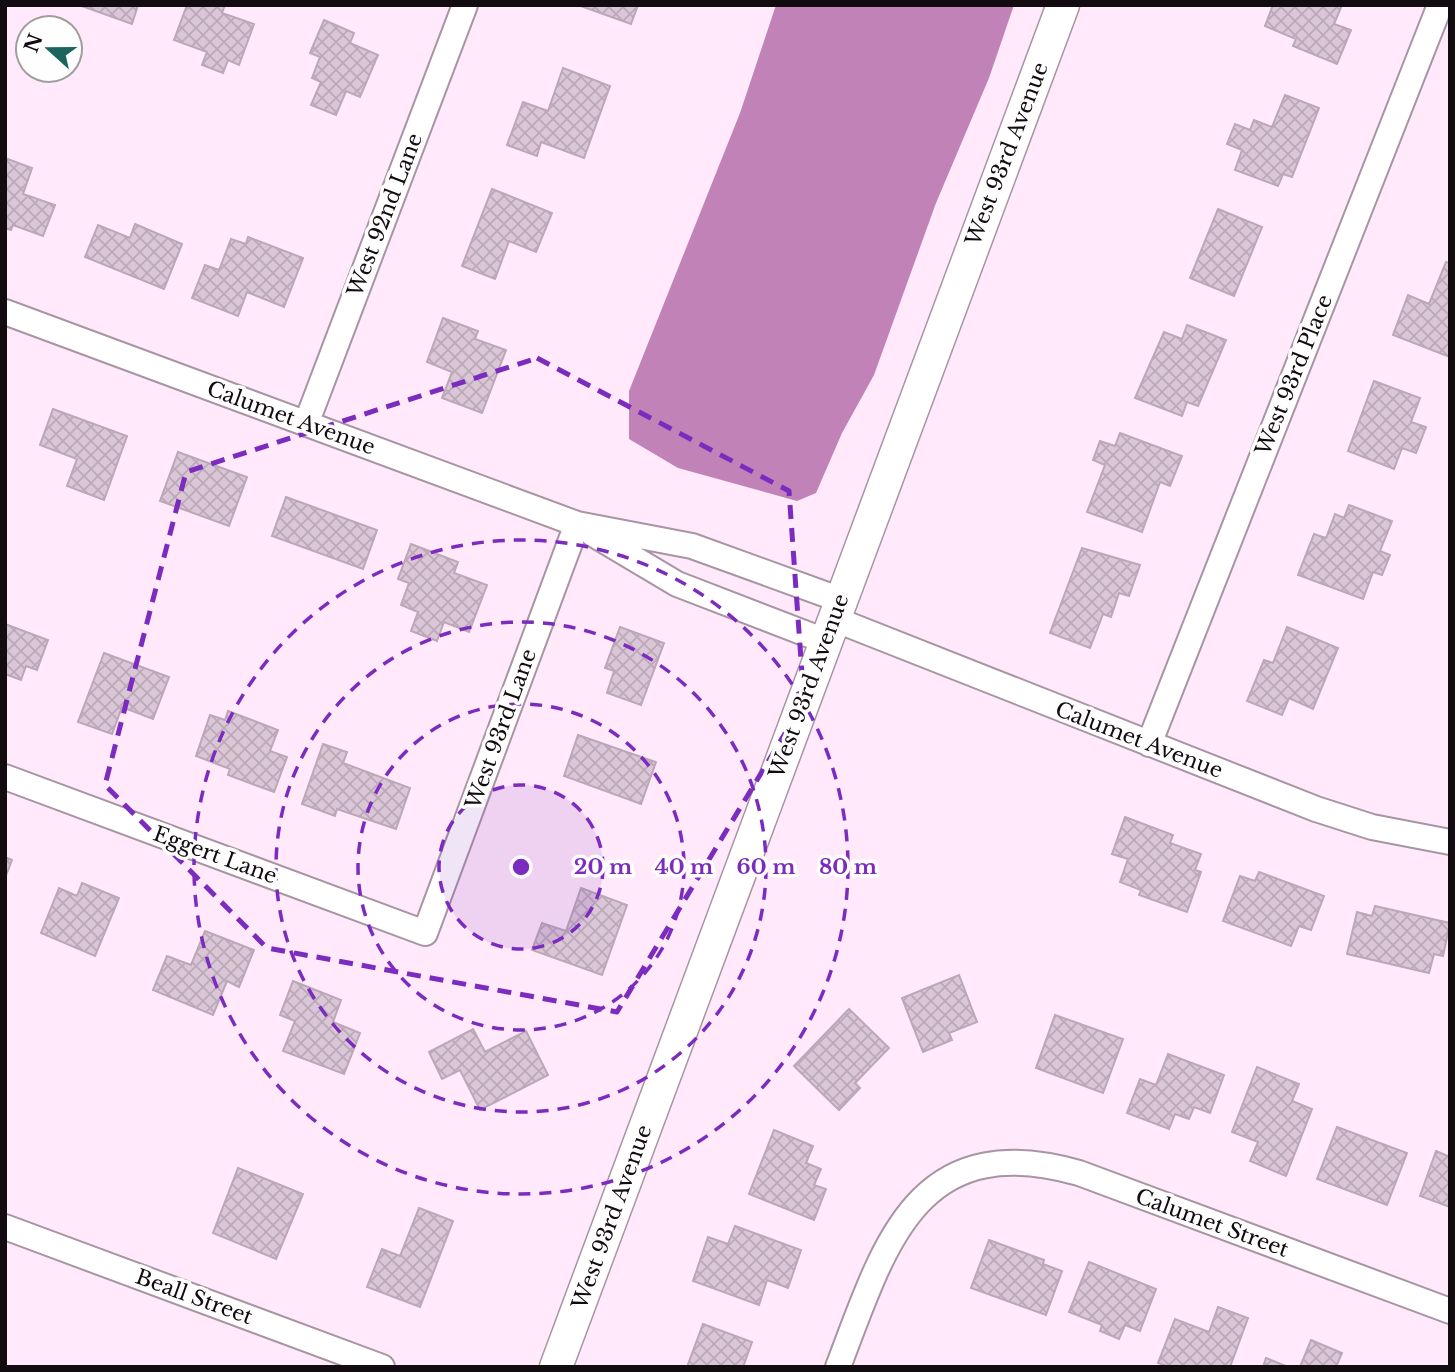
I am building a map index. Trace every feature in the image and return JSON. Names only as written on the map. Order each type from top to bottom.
[{"type":"street","name":"West 92nd Lane","points":[[306,424],[465,5]]},
{"type":"street","name":"West 93rd Avenue","points":[[556,1367],[1063,5]]},
{"type":"street","name":"West 93rd Place","points":[[1149,744],[1440,5]]},
{"type":"street","name":"Calumet Avenue","points":[[5,312],[577,524],[692,546],[833,620],[1149,744],[1344,819],[1450,842]]},
{"type":"street","name":"Calumet Avenue","points":[[577,524],[677,584],[833,620]]},
{"type":"street","name":"West 93rd Lane","points":[[425,933],[577,524]]},
{"type":"street","name":"Eggert Lane","points":[[5,777],[425,933]]},
{"type":"street","name":"Calumet Street","points":[[838,1367],[880,1258],[918,1200],[969,1170],[994,1163],[1026,1161],[1079,1174],[1450,1311]]},
{"type":"street","name":"Beall Street","points":[[5,1227],[382,1367]]},
{"type":"highlighted area","points":[[537,358],[789,491],[804,702],[617,1012],[267,948],[105,785],[186,472]]},
{"type":"shaded area","points":[[776,5],[1014,5],[989,78],[936,203],[874,375],[842,433],[816,493],[797,501],[678,468],[629,439],[629,391],[740,113]]},
{"type":"building","points":[[79,5],[138,5],[132,24]]},
{"type":"building","points":[[187,5],[225,5],[222,13],[254,24],[239,65],[228,60],[223,73],[202,65],[207,52],[174,40]]},
{"type":"building","points":[[578,5],[638,5],[631,24]]},
{"type":"building","points":[[1273,5],[1342,5],[1334,24],[1351,30],[1337,64],[1293,46],[1296,39],[1265,26]]},
{"type":"building","points":[[324,20],[354,33],[350,43],[378,55],[360,97],[346,91],[336,115],[311,105],[321,82],[312,78],[320,57],[310,53]]},
{"type":"building","points":[[563,68],[610,86],[584,158],[541,142],[537,156],[507,145],[523,102],[548,111]]},
{"type":"building","points":[[1285,95],[1319,108],[1292,177],[1283,174],[1278,186],[1235,170],[1242,150],[1227,144],[1235,124],[1250,130],[1254,120],[1272,127]]},
{"type":"building","points":[[5,158],[32,168],[23,194],[55,205],[43,236],[13,225],[11,230],[5,228]]},
{"type":"building","points":[[492,189],[552,213],[536,252],[509,241],[495,279],[462,266]]},
{"type":"building","points":[[1218,209],[1262,227],[1234,296],[1190,278]]},
{"type":"building","points":[[135,224],[182,244],[164,289],[85,257],[98,225],[130,238]]},
{"type":"building","points":[[248,237],[303,258],[284,307],[247,292],[238,316],[192,298],[205,265],[219,270],[231,239],[246,244]]},
{"type":"building","points":[[1446,262],[1450,263],[1450,357],[1393,335],[1408,295],[1429,304]]},
{"type":"building","points":[[443,318],[478,331],[475,339],[506,350],[482,413],[442,398],[452,372],[427,362]]},
{"type":"building","points":[[1187,325],[1226,340],[1198,406],[1187,402],[1182,416],[1135,398],[1164,332],[1182,339]]},
{"type":"building","points":[[1374,381],[1420,398],[1411,422],[1426,427],[1416,453],[1402,448],[1394,469],[1348,451]]},
{"type":"building","points":[[53,409],[127,436],[104,500],[67,486],[77,459],[40,445]]},
{"type":"building","points":[[1120,433],[1182,456],[1170,486],[1160,482],[1142,532],[1087,512],[1105,465],[1093,460],[1100,441],[1115,446]]},
{"type":"building","points":[[178,452],[247,477],[229,526],[160,501]]},
{"type":"building","points":[[286,497],[377,530],[363,569],[272,536]]},
{"type":"building","points":[[1349,505],[1392,521],[1380,551],[1390,555],[1382,575],[1373,572],[1363,599],[1298,575],[1314,534],[1326,538],[1335,514],[1344,518]]},
{"type":"building","points":[[411,544],[458,562],[454,573],[487,585],[469,632],[444,622],[437,641],[411,631],[418,612],[401,605],[409,583],[398,579]]},
{"type":"building","points":[[1082,548],[1140,565],[1129,596],[1119,593],[1111,617],[1103,614],[1090,648],[1050,633]]},
{"type":"building","points":[[5,624],[48,640],[37,670],[26,666],[21,680],[5,674]]},
{"type":"building","points":[[620,627],[664,643],[641,705],[607,693],[614,671],[605,668]]},
{"type":"building","points":[[1287,627],[1338,648],[1313,709],[1289,698],[1282,715],[1247,701],[1264,660],[1273,663]]},
{"type":"building","points":[[104,653],[169,677],[153,719],[122,707],[112,734],[78,722]]},
{"type":"building","points":[[228,711],[278,730],[270,751],[287,757],[274,792],[228,775],[230,769],[196,756],[210,715],[225,720]]},
{"type":"building","points":[[578,735],[656,762],[641,804],[564,776]]},
{"type":"building","points":[[323,744],[347,752],[343,763],[410,788],[396,829],[337,809],[335,816],[302,804]]},
{"type":"building","points":[[1125,817],[1173,835],[1170,843],[1201,854],[1195,870],[1201,872],[1187,912],[1139,895],[1141,890],[1120,882],[1128,859],[1112,854]]},
{"type":"building","points":[[5,857],[12,860],[5,878]]},
{"type":"building","points":[[1259,872],[1324,896],[1311,930],[1299,926],[1291,946],[1223,921],[1240,876],[1255,881]]},
{"type":"building","points":[[82,883],[119,898],[95,956],[41,933],[59,888],[77,896]]},
{"type":"building","points":[[581,888],[627,905],[602,975],[532,950],[542,923],[566,931]]},
{"type":"building","points":[[1375,906],[1450,923],[1443,956],[1434,954],[1429,973],[1347,954],[1357,912],[1372,916]]},
{"type":"building","points":[[205,931],[254,950],[239,987],[227,981],[213,1015],[153,990],[167,956],[191,965]]},
{"type":"building","points":[[959,975],[977,1022],[949,1033],[952,1040],[923,1052],[902,998]]},
{"type":"building","points":[[293,981],[341,1000],[333,1022],[360,1033],[344,1074],[283,1051],[295,1021],[280,1015]]},
{"type":"building","points":[[849,1009],[889,1048],[855,1083],[860,1088],[839,1110],[794,1066]]},
{"type":"building","points":[[1055,1015],[1123,1039],[1103,1093],[1036,1068]]},
{"type":"building","points":[[473,1029],[485,1052],[526,1031],[548,1075],[480,1110],[460,1070],[442,1079],[429,1052]]},
{"type":"building","points":[[1168,1054],[1224,1075],[1210,1113],[1194,1107],[1189,1119],[1175,1114],[1169,1129],[1127,1113],[1140,1079],[1156,1085]]},
{"type":"building","points":[[1257,1067],[1299,1084],[1292,1101],[1312,1109],[1286,1176],[1250,1161],[1258,1142],[1232,1132]]},
{"type":"building","points":[[1337,1127],[1407,1153],[1387,1205],[1317,1179]]},
{"type":"building","points":[[774,1130],[813,1146],[806,1163],[821,1169],[814,1185],[826,1189],[814,1220],[749,1194]]},
{"type":"building","points":[[1436,1151],[1450,1157],[1450,1207],[1420,1196]]},
{"type":"building","points":[[238,1168],[303,1194],[276,1259],[213,1233]]},
{"type":"building","points":[[419,1208],[453,1221],[420,1307],[367,1287],[382,1249],[400,1256]]},
{"type":"building","points":[[735,1226],[801,1250],[788,1288],[767,1280],[759,1305],[693,1281],[708,1237],[728,1244]]},
{"type":"building","points":[[989,1240],[1044,1260],[1043,1264],[1062,1271],[1046,1315],[971,1288]]},
{"type":"building","points":[[1089,1262],[1156,1289],[1140,1331],[1125,1325],[1119,1339],[1100,1331],[1102,1325],[1069,1312]]},
{"type":"building","points":[[1218,1307],[1248,1318],[1230,1367],[1169,1367],[1158,1363],[1175,1319],[1209,1332]]},
{"type":"building","points":[[703,1324],[752,1342],[743,1367],[687,1367]]},
{"type":"building","points":[[1311,1340],[1342,1353],[1336,1367],[1300,1367]]},
{"type":"building","points":[[1266,1358],[1288,1367],[1263,1367]]}]
